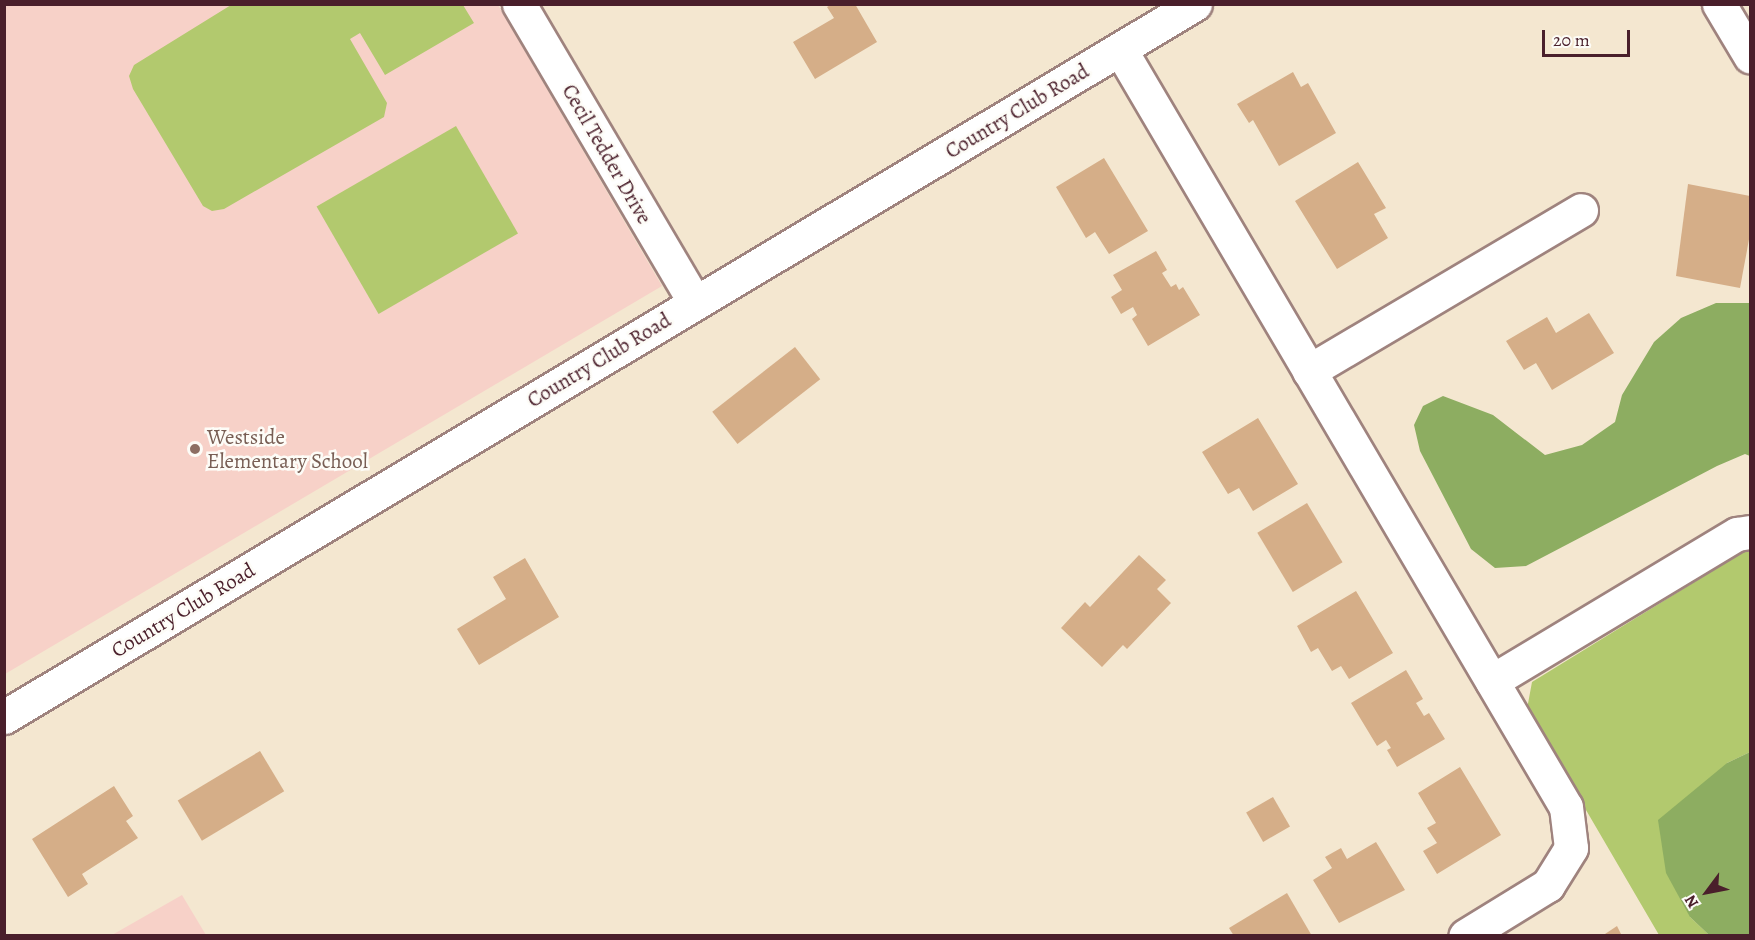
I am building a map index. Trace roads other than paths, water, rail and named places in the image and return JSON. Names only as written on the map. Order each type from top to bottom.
[{"type":"street","name":"Cecil Tedder Drive","points":[[519,4],[695,303]]},
{"type":"street","name":"Country Club Road","points":[[4,717],[1195,4]]},
{"type":"street","points":[[1719,4],[1750,56]]},
{"type":"street","points":[[1120,49],[1566,807],[1570,848],[1548,885],[1465,936]]},
{"type":"street","points":[[1309,371],[1581,210]]},
{"type":"street","points":[[1492,681],[1737,534],[1750,532]]},
{"type":"place","name":"Westside Elementary School","points":[[195,449]]}]
